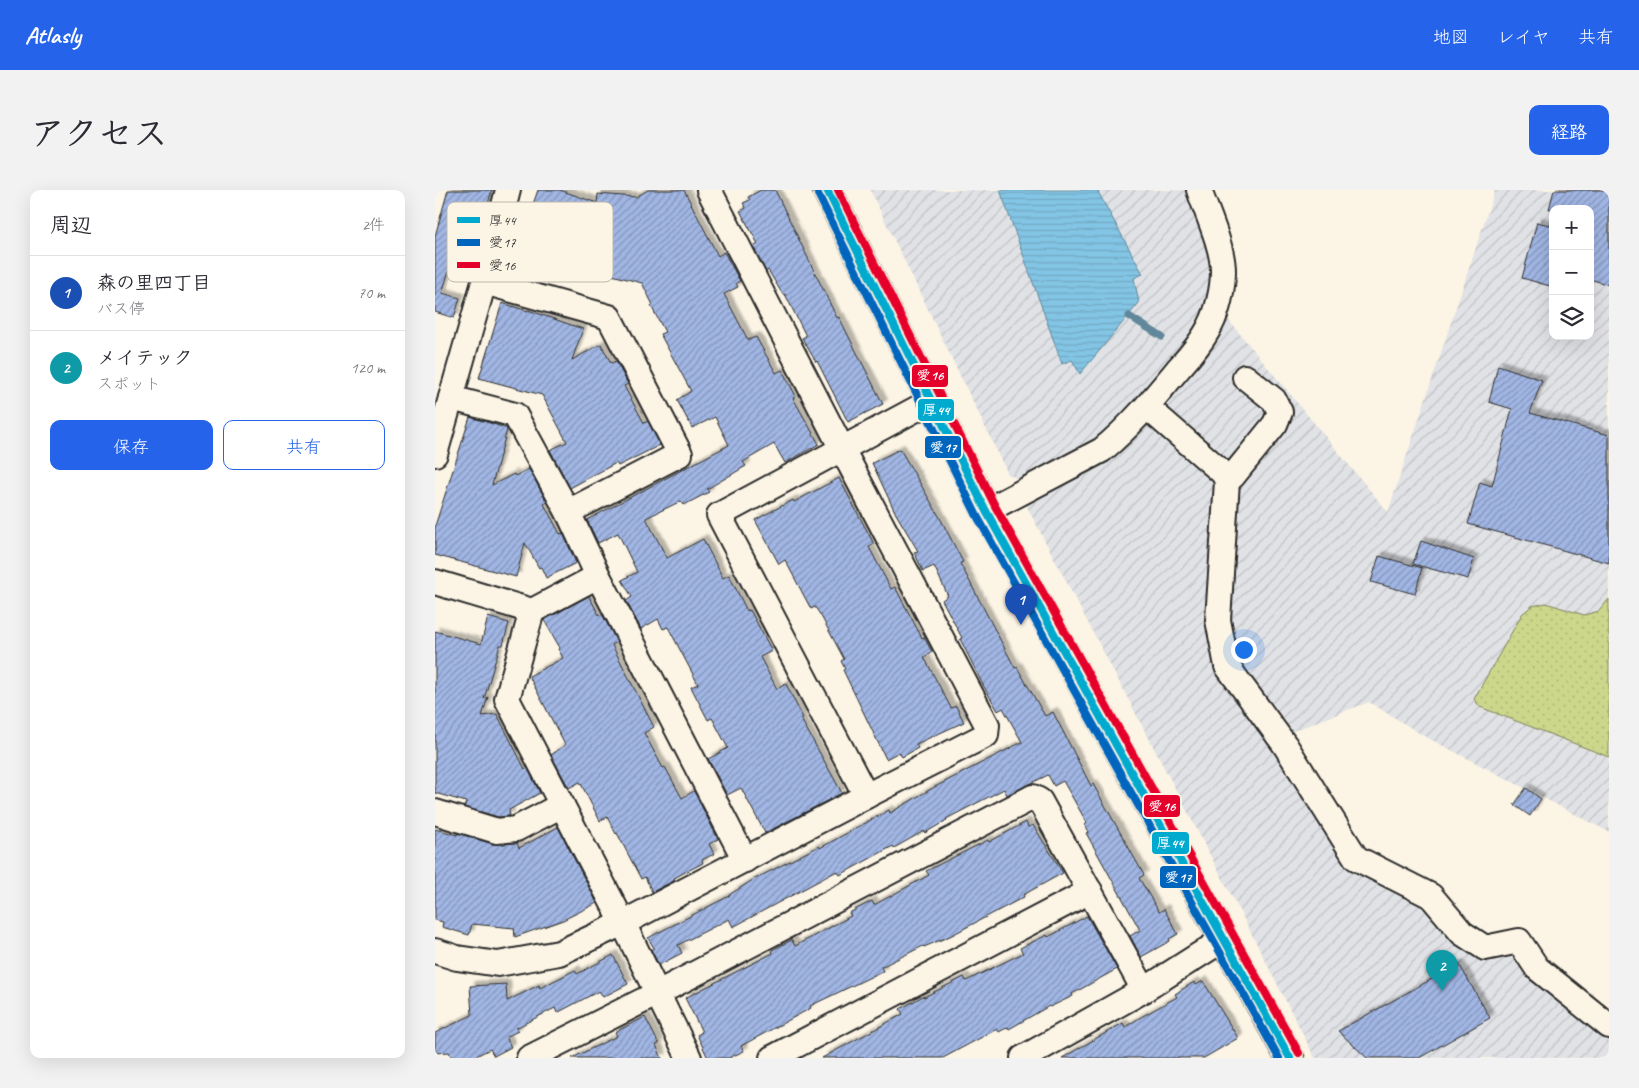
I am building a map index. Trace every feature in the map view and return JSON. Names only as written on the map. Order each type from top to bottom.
[{"type":"street","points":[[435,951],[457,958],[498,964],[559,953],[623,923],[865,796],[987,735],[987,725],[709,190]]},
{"type":"street","points":[[827,190],[986,511],[1289,1058]]},
{"type":"street","points":[[986,511],[1102,450],[1147,407],[1202,340],[1211,325],[1219,300],[1223,270],[1217,240],[1199,190]]},
{"type":"street","points":[[435,454],[484,282],[609,317],[679,454],[568,512]]},
{"type":"street","points":[[1227,481],[1275,424],[1280,412],[1274,400],[1245,377]]},
{"type":"street","points":[[451,398],[515,415],[568,512],[598,576],[745,860]]},
{"type":"street","points":[[865,796],[719,515],[931,401]]},
{"type":"street","points":[[1147,407],[1223,473],[1227,481],[1218,620],[1227,666],[1285,745],[1356,858],[1431,896],[1462,933],[1485,948],[1519,941],[1537,968],[1609,1026]]},
{"type":"street","points":[[435,582],[532,611],[598,576]]},
{"type":"street","points":[[532,611],[507,698],[623,923],[689,1058]]},
{"type":"street","points":[[541,1055],[1033,797],[1040,801],[1144,990]]},
{"type":"street","points":[[435,812],[497,831],[516,829],[562,805]]},
{"type":"street","points":[[772,1058],[1090,891]]},
{"type":"street","points":[[1023,1058],[1144,990],[1224,939]]},
{"type":"shaded area","points":[[870,190],[1187,190],[1207,249],[1211,299],[1388,512],[1495,190],[1609,190],[1609,832],[1424,736],[1369,702],[1269,740],[1348,860],[1422,902],[1513,949],[1609,1034],[1609,1058],[1315,1058],[1025,503],[1029,485],[1008,474]]},
{"type":"green space","points":[[1609,599],[1609,757],[1480,707],[1474,699],[1522,614],[1532,606],[1546,603],[1584,615],[1599,611]]},
{"type":"water","points":[[1000,190],[1097,190],[1143,274],[1134,278],[1139,303],[1080,374],[1072,360],[1062,364]]},
{"type":"building","points":[[448,190],[492,190],[489,202],[447,202],[447,277],[442,293],[460,298],[454,318],[435,312],[435,236]]},
{"type":"building","points":[[538,190],[560,190],[594,202],[534,202]]},
{"type":"building","points":[[648,190],[684,190],[718,256],[724,252],[740,281],[736,283],[738,287],[724,294],[748,340],[756,337],[776,373],[782,370],[796,396],[793,398],[819,444],[785,463],[774,444],[743,462],[746,466],[707,489],[709,492],[684,505],[681,501],[646,518],[667,558],[703,539],[723,578],[729,575],[747,611],[750,610],[772,651],[760,657],[777,689],[786,684],[803,718],[801,719],[842,793],[765,833],[741,788],[727,795],[708,759],[728,748],[712,718],[708,720],[691,687],[698,684],[668,627],[663,629],[658,619],[641,629],[626,601],[632,597],[622,580],[637,572],[618,533],[598,543],[587,520],[729,445],[715,417],[692,428],[677,400],[691,391],[660,334],[665,332],[651,306],[653,305],[642,283],[613,275],[613,202],[597,202],[598,194],[636,197]]},
{"type":"building","points":[[761,190],[775,190],[837,318],[839,317],[883,404],[848,422],[817,361],[802,338],[806,336],[785,294],[783,295],[768,270],[766,272],[753,247],[758,244],[740,211],[746,208],[743,203],[750,200],[748,197]]},
{"type":"building","points":[[1554,190],[1609,190],[1609,285],[1594,280],[1594,205],[1550,205]]},
{"type":"building","points":[[1537,222],[1549,225],[1549,286],[1522,278]]},
{"type":"building","points":[[502,303],[583,329],[572,360],[601,344],[611,363],[616,361],[628,384],[624,386],[644,423],[648,421],[660,445],[618,466],[616,463],[570,488],[550,450],[567,442],[542,395],[479,378]]},
{"type":"building","points":[[1498,365],[1542,380],[1530,413],[1609,435],[1609,563],[1468,524],[1480,482],[1492,486],[1512,409],[1489,402]]},
{"type":"building","points":[[470,417],[506,428],[492,485],[529,469],[547,502],[544,504],[560,534],[563,533],[576,563],[546,578],[525,543],[516,577],[435,555],[435,526]]},
{"type":"building","points":[[900,449],[939,516],[963,562],[960,563],[1015,668],[1017,667],[1045,716],[1053,712],[1091,786],[1093,784],[1144,875],[1139,878],[1159,912],[1164,909],[1178,934],[1169,939],[1170,941],[1141,957],[1130,936],[1140,930],[1086,833],[1089,832],[1085,825],[1087,823],[1063,781],[1054,786],[1048,775],[1007,795],[1004,789],[946,819],[925,833],[924,831],[894,848],[893,846],[840,875],[837,871],[733,927],[729,919],[678,945],[682,953],[659,965],[651,950],[654,948],[648,938],[729,896],[751,881],[819,846],[820,848],[889,810],[890,813],[929,790],[1022,742],[1003,708],[998,711],[984,687],[942,600],[948,596],[934,566],[923,571],[914,552],[918,551],[896,514],[872,463]]},
{"type":"building","points":[[839,478],[874,544],[869,547],[891,589],[895,587],[922,638],[924,637],[932,652],[924,657],[951,708],[956,706],[964,722],[916,744],[918,748],[902,757],[899,752],[886,759],[843,670],[845,669],[841,661],[844,659],[821,616],[815,607],[811,609],[785,560],[779,564],[755,520]]},
{"type":"building","points":[[1421,541],[1474,559],[1468,579],[1413,564]]},
{"type":"building","points":[[1379,556],[1422,568],[1415,594],[1371,582]]},
{"type":"building","points":[[589,596],[599,615],[602,614],[617,642],[612,645],[654,727],[644,733],[682,798],[694,791],[718,839],[709,844],[714,854],[702,860],[703,863],[652,892],[645,877],[641,879],[607,817],[600,821],[580,782],[569,788],[565,781],[551,755],[565,745],[529,676],[563,658],[558,649],[560,648],[544,620]]},
{"type":"building","points":[[488,617],[509,623],[503,645],[500,645],[484,699],[488,697],[482,716],[497,714],[525,769],[527,767],[540,793],[509,810],[510,816],[498,817],[464,807],[466,802],[435,793],[435,631],[481,644]]},
{"type":"building","points":[[1526,788],[1541,799],[1530,816],[1514,805]]},
{"type":"building","points":[[1026,822],[1028,827],[1033,825],[1063,873],[1023,895],[1024,897],[950,936],[923,946],[881,967],[883,971],[810,1006],[811,1008],[741,1046],[744,1051],[729,1058],[708,1058],[697,1035],[702,1032],[685,998],[773,953],[772,950],[792,940],[795,946],[851,916],[849,913],[872,901],[874,905],[929,875],[926,871],[988,840],[989,842]]},
{"type":"building","points":[[558,827],[597,903],[563,920],[515,937],[514,928],[472,924],[469,935],[442,927],[443,922],[435,920],[435,829],[457,835],[457,833],[493,844],[517,843],[519,848]]},
{"type":"building","points":[[1087,916],[1117,969],[1072,994],[1073,996],[1049,1006],[1009,1029],[1008,1027],[999,1032],[997,1029],[943,1058],[822,1058],[903,1014],[900,1009],[923,996],[964,977],[966,981],[1023,953],[1020,948],[1047,935],[1048,937]]},
{"type":"building","points":[[613,955],[628,984],[603,997],[599,991],[557,1013],[555,1008],[516,1028],[518,1031],[506,1037],[511,1047],[494,1056],[490,1049],[472,1058],[452,1058],[449,1052],[435,1053],[435,1033],[472,1015],[470,986],[506,984],[507,1001],[539,985],[540,988],[575,970],[577,974]]},
{"type":"building","points":[[1459,964],[1490,1018],[1419,1058],[1367,1058],[1338,1031]]},
{"type":"building","points":[[1203,981],[1238,1038],[1204,1058],[1062,1058],[1123,1023],[1125,1027],[1177,997],[1175,994],[1194,982],[1196,985]]},
{"type":"building","points":[[645,1017],[659,1044],[656,1045],[662,1058],[572,1058],[617,1036],[615,1032]]},
{"type":"waterway","points":[[1129,316],[1162,337]]},
{"type":"transit line","name":"厚44","points":[[827,190],[986,511],[1290,1058]]},
{"type":"transit line","name":"愛16","points":[[838,190],[995,506],[1299,1053]]},
{"type":"transit line","name":"愛17","points":[[818,194],[977,516],[1279,1058]]},
{"type":"place","name":"森の里四丁目","points":[[1021,625]]},
{"type":"place","name":"メイテック","points":[[1442,991]]}]
